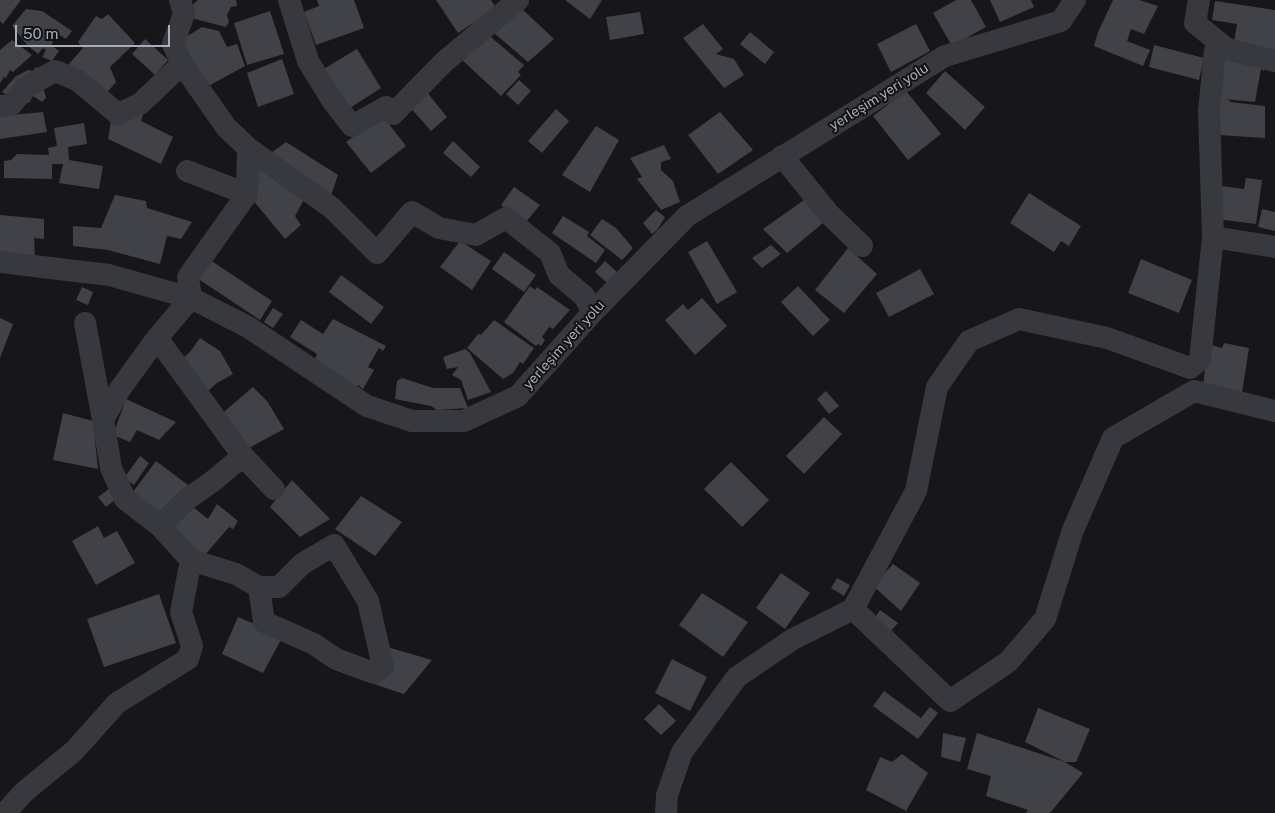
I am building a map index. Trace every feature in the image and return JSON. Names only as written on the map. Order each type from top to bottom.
[{"type":"street","points":[[180,0],[184,14],[173,44],[182,64],[226,127],[248,148],[332,208],[377,253],[412,212],[439,228],[476,235],[506,218],[550,253],[559,275],[584,296],[593,312]]},
{"type":"street","points":[[289,0],[308,61],[332,100],[352,126],[386,107],[393,114],[444,62],[518,0]]},
{"type":"street","name":"yerleşim yeri yolu","points":[[0,262],[109,275],[191,298],[248,327],[367,406],[412,421],[464,421],[518,396],[593,312],[687,216],[945,56],[1061,21],[1075,0]]},
{"type":"street","points":[[1199,0],[1195,23],[1227,50]]},
{"type":"street","points":[[666,813],[667,795],[682,752],[737,677],[793,640],[853,608],[916,491],[937,387],[969,341],[1019,319],[1107,338],[1190,368],[1200,360],[1212,237],[1209,175],[1210,104],[1215,50],[1227,50],[1275,61]]},
{"type":"street","points":[[0,106],[11,105],[26,87],[56,71],[76,80],[118,114],[140,104],[182,64]]},
{"type":"street","points":[[103,420],[120,389],[157,338],[191,298],[188,277],[247,194],[248,148]]},
{"type":"street","points":[[782,156],[829,214],[862,246]]},
{"type":"street","points":[[187,171],[247,194]]},
{"type":"street","points":[[1212,237],[1275,247]]},
{"type":"street","points":[[85,323],[111,468],[125,499],[160,526],[191,560],[236,574],[259,587],[279,587],[302,564],[334,545],[368,601],[383,666],[374,673],[336,659],[314,644],[264,622],[259,587]]},
{"type":"street","points":[[157,338],[243,456],[274,489]]},
{"type":"street","points":[[853,608],[950,701],[1008,662],[1045,619],[1073,530],[1113,438],[1194,391],[1275,411]]},
{"type":"street","points":[[160,526],[186,500],[243,456]]},
{"type":"street","points":[[5,813],[24,792],[74,751],[117,703],[188,659],[192,646],[181,612],[191,560]]},
{"type":"building","points":[[0,0],[21,0],[3,24],[0,21]]},
{"type":"building","points":[[198,0],[236,0],[237,6],[231,7],[227,15],[229,22],[226,27],[191,18],[190,7]]},
{"type":"building","points":[[317,0],[354,0],[364,28],[316,45],[304,12],[319,6]]},
{"type":"building","points":[[436,0],[491,0],[496,8],[458,33]]},
{"type":"building","points":[[565,0],[602,0],[590,19]]},
{"type":"building","points":[[956,0],[971,0],[986,27],[952,46],[933,13]]},
{"type":"building","points":[[990,0],[1031,0],[1034,7],[1000,22]]},
{"type":"building","points":[[1113,0],[1139,0],[1158,6],[1144,34],[1131,29],[1127,41],[1150,50],[1143,66],[1094,46],[1098,32]]},
{"type":"building","points":[[1215,1],[1275,10],[1275,50],[1234,43],[1237,24],[1212,20]]},
{"type":"building","points":[[520,7],[554,39],[528,62],[493,32]]},
{"type":"building","points":[[26,9],[42,11],[72,31],[66,39],[58,34],[51,45],[59,51],[52,61],[42,57],[46,50],[43,48],[38,54],[28,46],[12,26]]},
{"type":"building","points":[[270,11],[284,54],[247,65],[234,23]]},
{"type":"building","points":[[640,12],[644,34],[610,40],[606,17]]},
{"type":"building","points":[[108,14],[135,43],[110,67],[116,82],[104,96],[68,65],[83,48],[78,42],[96,16],[102,19]]},
{"type":"building","points":[[703,24],[723,49],[716,54],[734,59],[744,75],[724,88],[683,38]]},
{"type":"building","points":[[916,24],[930,51],[891,72],[877,44]]},
{"type":"building","points":[[202,27],[219,31],[227,47],[237,44],[245,66],[203,89],[178,42]]},
{"type":"building","points":[[750,32],[774,52],[765,64],[740,44]]},
{"type":"building","points":[[486,33],[524,65],[518,72],[521,75],[501,96],[461,59]]},
{"type":"building","points":[[145,39],[168,60],[155,75],[132,54]]},
{"type":"building","points":[[12,40],[32,55],[13,72],[10,70],[6,78],[4,77],[0,83],[0,50]]},
{"type":"building","points":[[1154,45],[1204,58],[1199,80],[1149,67]]},
{"type":"building","points":[[357,49],[381,88],[350,108],[322,70]]},
{"type":"building","points":[[1218,55],[1265,63],[1264,71],[1261,69],[1255,102],[1224,99],[1230,102],[1265,106],[1265,138],[1219,135]]},
{"type":"building","points":[[282,59],[294,94],[258,107],[247,73]]},
{"type":"building","points":[[36,67],[44,71],[41,79],[46,98],[42,102],[33,96],[29,103],[16,101],[2,92],[15,77],[28,70],[33,71]]},
{"type":"building","points":[[945,71],[985,107],[965,130],[926,93]]},
{"type":"building","points":[[519,80],[531,91],[518,105],[506,94]]},
{"type":"building","points":[[426,91],[447,117],[431,131],[409,106]]},
{"type":"building","points":[[906,91],[941,134],[908,160],[873,116]]},
{"type":"building","points":[[146,106],[141,121],[173,137],[161,164],[108,139],[113,109]]},
{"type":"building","points":[[556,109],[569,121],[542,153],[528,141]]},
{"type":"building","points":[[43,112],[47,132],[0,139],[0,116]]},
{"type":"building","points":[[720,112],[753,150],[718,174],[688,135]]},
{"type":"building","points":[[382,115],[406,146],[371,173],[346,142]]},
{"type":"building","points":[[84,123],[87,144],[68,147],[69,160],[103,166],[99,189],[59,183],[63,164],[52,164],[52,179],[4,178],[4,161],[11,160],[17,154],[49,155],[48,148],[57,146],[54,128]]},
{"type":"building","points":[[596,126],[619,140],[590,192],[562,175]]},
{"type":"building","points":[[453,141],[480,167],[471,177],[443,153]]},
{"type":"building","points":[[286,142],[338,175],[330,198],[267,156]]},
{"type":"building","points":[[664,145],[671,159],[661,162],[661,170],[673,181],[680,202],[661,210],[637,179],[642,177],[630,158]]},
{"type":"building","points":[[259,162],[306,196],[295,216],[301,225],[285,239],[252,199]]},
{"type":"building","points":[[1246,178],[1262,180],[1256,224],[1217,219],[1222,186],[1244,189]]},
{"type":"building","points":[[514,187],[540,205],[525,223],[501,205]]},
{"type":"building","points":[[1029,193],[1081,226],[1069,246],[1061,241],[1054,252],[1010,223]]},
{"type":"building","points":[[115,195],[146,201],[147,208],[192,222],[181,239],[167,236],[160,264],[108,250],[73,246],[73,226],[101,228]]},
{"type":"building","points":[[804,200],[823,223],[787,253],[763,229]]},
{"type":"building","points":[[1262,209],[1275,212],[1275,231],[1258,227]]},
{"type":"building","points":[[656,210],[665,217],[657,230],[652,234],[643,223]]},
{"type":"building","points":[[0,215],[44,219],[44,239],[34,238],[35,257],[0,252]]},
{"type":"building","points":[[563,216],[589,232],[587,236],[605,250],[596,263],[552,233]]},
{"type":"building","points":[[602,219],[616,228],[633,248],[622,260],[590,235]]},
{"type":"building","points":[[460,241],[491,261],[472,290],[440,267]]},
{"type":"building","points":[[707,241],[737,292],[717,304],[688,252]]},
{"type":"building","points":[[771,245],[781,254],[762,268],[752,258]]},
{"type":"building","points":[[848,248],[877,274],[844,313],[815,290]]},
{"type":"building","points":[[504,252],[536,275],[524,292],[492,269]]},
{"type":"building","points":[[207,258],[272,301],[260,320],[194,276]]},
{"type":"building","points":[[1141,259],[1192,280],[1179,313],[1128,293]]},
{"type":"building","points":[[605,261],[617,272],[607,283],[595,272]]},
{"type":"building","points":[[920,269],[934,294],[889,317],[876,293]]},
{"type":"building","points":[[341,275],[384,307],[371,324],[329,292]]},
{"type":"building","points":[[530,286],[535,290],[537,287],[570,310],[553,329],[549,327],[542,337],[545,340],[541,346],[538,344],[536,346],[504,322]]},
{"type":"building","points":[[798,286],[830,320],[813,336],[781,302]]},
{"type":"building","points":[[82,287],[93,292],[88,305],[76,300]]},
{"type":"building","points":[[702,298],[727,326],[695,355],[665,320],[683,304],[688,310]]},
{"type":"building","points":[[273,308],[283,314],[273,328],[264,322]]},
{"type":"building","points":[[0,318],[13,324],[0,358]]},
{"type":"building","points":[[333,319],[386,346],[383,351],[379,348],[368,367],[374,370],[363,389],[358,385],[356,388],[314,361],[317,354],[290,337],[301,320],[323,334]]},
{"type":"building","points":[[494,320],[534,348],[523,364],[520,362],[513,373],[503,379],[467,348],[478,334],[481,335]]},
{"type":"building","points":[[200,338],[220,351],[233,374],[217,383],[207,392],[178,362],[190,352]]},
{"type":"building","points":[[1224,343],[1249,348],[1242,393],[1203,386],[1208,344],[1222,348]]},
{"type":"building","points":[[465,349],[470,353],[491,392],[468,400],[461,380],[452,375],[458,367],[447,369],[443,357]]},
{"type":"building","points":[[402,378],[433,388],[460,388],[468,408],[437,410],[431,406],[395,399],[397,381]]},
{"type":"building","points":[[253,387],[267,401],[284,429],[245,450],[219,416]]},
{"type":"building","points":[[826,391],[839,406],[829,414],[817,399]]},
{"type":"building","points":[[126,399],[176,422],[159,440],[137,430],[130,442],[113,435]]},
{"type":"building","points":[[63,413],[93,421],[98,469],[53,460]]},
{"type":"building","points":[[824,417],[842,434],[804,474],[786,456]]},
{"type":"building","points":[[140,456],[149,463],[134,485],[124,478]]},
{"type":"building","points":[[156,461],[188,485],[162,520],[130,496]]},
{"type":"building","points":[[731,462],[769,500],[742,527],[704,489]]},
{"type":"building","points":[[292,480],[330,519],[300,537],[270,507]]},
{"type":"building","points":[[109,489],[116,499],[106,507],[98,497]]},
{"type":"building","points":[[361,496],[402,522],[375,556],[335,529]]},
{"type":"building","points":[[188,503],[208,519],[217,504],[238,521],[233,529],[229,527],[204,556],[168,529]]},
{"type":"building","points":[[98,526],[104,538],[117,531],[135,563],[96,585],[72,541]]},
{"type":"building","points":[[893,564],[920,583],[901,611],[873,586]]},
{"type":"building","points":[[781,573],[810,593],[785,629],[756,608]]},
{"type":"building","points":[[837,578],[850,585],[844,596],[831,588]]},
{"type":"building","points":[[702,593],[748,622],[723,657],[679,625]]},
{"type":"building","points":[[159,594],[176,643],[104,667],[87,619]]},
{"type":"building","points":[[880,610],[898,623],[890,632],[874,619]]},
{"type":"building","points":[[238,617],[283,636],[263,673],[222,654]]},
{"type":"building","points":[[377,644],[432,660],[404,694],[368,682]]},
{"type":"building","points":[[672,659],[707,677],[690,711],[655,693]]},
{"type":"building","points":[[884,691],[921,718],[930,707],[938,713],[918,739],[873,706]]},
{"type":"building","points":[[659,704],[676,721],[661,735],[644,719]]},
{"type":"building","points":[[1038,708],[1090,729],[1076,762],[1065,762],[1025,742]]},
{"type":"building","points":[[943,733],[966,738],[960,762],[941,757]]},
{"type":"building","points":[[977,733],[1065,762],[1083,773],[1050,813],[1026,813],[1028,810],[986,796],[991,776],[967,769]]},
{"type":"building","points":[[902,754],[928,773],[906,811],[866,790],[880,757],[892,762]]}]
